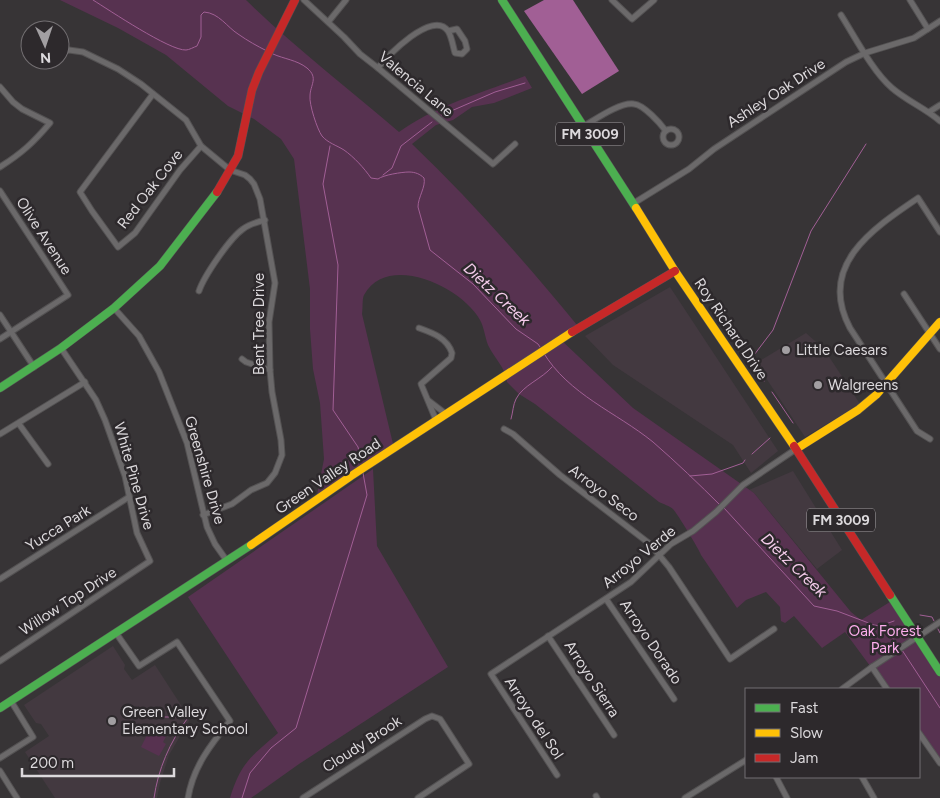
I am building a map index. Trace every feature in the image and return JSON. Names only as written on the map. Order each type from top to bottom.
[{"type":"street","points":[[0,388],[34,367],[114,308],[165,261],[213,198],[238,156],[252,90],[275,37],[295,0]]},
{"type":"street","name":"Valencia Lane","points":[[304,0],[360,54],[492,164],[515,144]]},
{"type":"street","points":[[328,22],[346,0]]},
{"type":"street","points":[[612,0],[632,19],[654,0]]},
{"type":"street","points":[[910,0],[928,29]]},
{"type":"street","name":"Roy Richard Drive","points":[[505,1],[675,270],[796,449],[940,672]]},
{"type":"street","points":[[841,15],[882,78],[891,88],[940,121]]},
{"type":"street","name":"Ashley Oak Drive","points":[[634,203],[689,170],[714,149],[838,67],[865,53],[914,38],[940,21]]},
{"type":"street","points":[[378,68],[385,58],[406,39],[436,25],[442,26],[448,31],[456,54],[462,54],[468,49],[465,41],[457,30],[448,31]]},
{"type":"street","name":"Bent Tree Drive","points":[[70,50],[75,50],[92,56],[118,69],[162,99],[186,120],[201,146],[230,170],[245,175],[254,184],[260,199],[275,283],[269,322],[270,370],[282,455],[275,474],[267,483],[251,490],[232,504],[203,515]]},
{"type":"street","points":[[0,87],[22,109],[50,122],[32,144],[0,167]]},
{"type":"street","name":"Red Oak Cove","points":[[153,94],[80,192],[118,246],[135,233],[185,164],[201,146]]},
{"type":"street","points":[[584,126],[619,107],[633,104],[642,107],[662,124],[666,131]]},
{"type":"street","points":[[929,112],[940,104]]},
{"type":"street","name":"Olive Avenue","points":[[0,191],[68,295],[11,332]]},
{"type":"street","points":[[930,440],[917,431],[886,384],[846,321],[841,303],[843,272],[851,254],[864,239],[886,220],[918,198],[940,232]]},
{"type":"street","points":[[199,291],[206,277],[239,233],[250,225],[265,220]]},
{"type":"street","name":"Green Valley Road","points":[[0,708],[227,562],[351,476],[554,343],[675,270]]},
{"type":"street","points":[[904,294],[940,349]]},
{"type":"street","name":"Greenshire Drive","points":[[114,308],[139,336],[159,372],[187,443],[203,515],[215,544],[227,562]]},
{"type":"street","points":[[0,315],[34,367]]},
{"type":"street","points":[[796,449],[864,405],[886,384],[940,322]]},
{"type":"street","points":[[419,328],[438,335],[447,344],[452,353],[451,358],[422,382],[421,387],[436,420]]},
{"type":"street","points":[[0,339],[11,332]]},
{"type":"street","name":"White Pine Drive","points":[[61,348],[96,400],[116,447],[137,533],[150,561]]},
{"type":"street","points":[[242,359],[270,370]]},
{"type":"street","points":[[0,434],[20,424],[85,382]]},
{"type":"street","points":[[429,401],[446,414]]},
{"type":"street","points":[[20,424],[48,464]]},
{"type":"street","name":"Arroyo Seco","points":[[504,429],[513,434],[560,475],[650,544],[659,554],[730,659],[774,629]]},
{"type":"street","name":"Arroyo Verde","points":[[491,674],[631,582],[671,544],[693,531],[743,486],[796,449]]},
{"type":"street","name":"Yucca Park","points":[[0,579],[129,497]]},
{"type":"street","name":"Willow Top Drive","points":[[0,661],[150,561]]},
{"type":"street","name":"Arroyo Dorado","points":[[606,598],[674,699]]},
{"type":"street","points":[[843,688],[940,622]]},
{"type":"street","points":[[116,632],[139,666],[177,642],[230,721],[208,747],[200,761],[188,798]]},
{"type":"street","name":"Arroyo Sierra","points":[[548,636],[614,735]]},
{"type":"street","points":[[872,667],[886,688]]},
{"type":"street","name":"Arroyo del Sol","points":[[491,674],[557,776]]},
{"type":"street","points":[[0,758],[32,737],[11,701]]},
{"type":"street","name":"Cloudy Brook","points":[[302,798],[425,718],[432,716],[442,722],[469,764],[418,798]]},
{"type":"street","points":[[920,734],[940,763]]},
{"type":"street","points":[[685,798],[745,761]]},
{"type":"street","points":[[0,771],[17,798]]},
{"type":"street","points":[[777,778],[787,798]]},
{"type":"street","points":[[863,778],[874,798]]},
{"type":"shaded area","points":[[544,0],[573,0],[619,71],[582,94],[524,11]]},
{"type":"shaded area","points":[[670,287],[778,451],[751,473],[733,445],[613,365],[585,336]]},
{"type":"shaded area","points":[[806,333],[824,349],[860,404],[805,437],[756,363]]},
{"type":"shaded area","points":[[793,471],[842,550],[817,569],[754,493],[749,490]]},
{"type":"shaded area","name":"Green Valley Elementary School","points":[[113,646],[125,665],[124,669],[132,680],[155,665],[190,719],[169,755],[157,798],[55,798],[25,752],[49,736],[41,724],[36,723],[24,705]]},
{"type":"green space","name":"Oak Forest Park","points":[[60,0],[246,0],[302,51],[399,132],[443,107],[525,76],[532,88],[494,103],[472,107],[453,120],[436,125],[412,144],[497,232],[577,325],[560,339],[633,408],[754,493],[851,612],[861,620],[893,600],[940,672],[940,763],[920,734],[920,688],[886,688],[845,632],[822,648],[794,616],[785,623],[781,621],[780,607],[766,592],[746,600],[737,608],[673,509],[659,502],[535,404],[519,394],[507,382],[502,368],[490,350],[480,320],[458,296],[442,286],[407,275],[390,276],[375,282],[364,295],[362,314],[394,448],[316,500],[324,459],[320,403],[313,369],[310,289],[294,159],[281,139],[254,119],[228,106],[166,55],[118,28]]},
{"type":"green space","points":[[373,469],[377,546],[448,667],[299,764],[251,798],[230,798],[238,776],[248,761],[278,733],[188,597]]},
{"type":"green space","points":[[152,725],[168,733],[163,742],[166,744],[159,756],[141,747]]},
{"type":"waterway","name":"Dietz Creek","points":[[93,0],[140,29],[178,49],[187,50],[197,46],[201,37],[201,15],[204,12],[214,15],[238,34],[267,51]]},
{"type":"waterway","name":"Dietz Creek","points":[[273,54],[299,63],[311,72],[313,82],[310,100],[320,133],[351,156],[371,178],[378,179],[388,175],[409,172],[421,175],[424,178],[418,207],[430,250],[473,284],[516,329],[540,347]]},
{"type":"waterway","points":[[442,115],[495,92],[525,83]]},
{"type":"waterway","points":[[383,175],[392,168],[401,146],[432,122]]},
{"type":"waterway","points":[[764,381],[751,359],[773,330],[811,231],[866,144]]},
{"type":"waterway","points":[[330,146],[323,184],[338,265],[333,410],[358,447],[361,460]]},
{"type":"waterway","name":"Dietz Creek","points":[[543,352],[566,380],[594,402],[653,442],[721,506]]},
{"type":"waterway","points":[[511,419],[515,401],[519,394],[552,367]]},
{"type":"waterway","points":[[772,392],[793,423]]},
{"type":"waterway","points":[[752,454],[770,438]]},
{"type":"waterway","points":[[690,476],[712,474],[743,463],[745,460]]},
{"type":"waterway","points":[[242,798],[250,773],[271,748],[296,728],[367,495],[363,473]]},
{"type":"waterway","name":"Dietz Creek","points":[[724,508],[814,606],[837,611],[881,626],[900,646]]},
{"type":"waterway","points":[[920,615],[932,617],[934,621]]},
{"type":"waterway","points":[[883,625],[894,621]]},
{"type":"waterway","points":[[938,629],[940,633]]},
{"type":"waterway","name":"Dietz Creek","points":[[902,650],[940,708]]},
{"type":"waterway","points":[[154,798],[158,777],[166,756],[175,737],[187,719],[182,717],[161,717]]},
{"type":"traffic: fast","points":[[502,0],[636,208]]},
{"type":"traffic: fast","points":[[0,388],[61,348],[114,308],[160,266],[217,192]]},
{"type":"traffic: fast","points":[[0,708],[251,545]]},
{"type":"traffic: fast","points":[[890,595],[940,672]]},
{"type":"traffic: slow","points":[[636,208],[675,271],[794,446]]},
{"type":"traffic: slow","points":[[796,449],[858,410],[876,395],[940,322]]},
{"type":"traffic: slow","points":[[251,545],[351,476],[572,332]]},
{"type":"traffic: jam","points":[[217,192],[238,156],[252,90],[259,72],[295,0]]},
{"type":"traffic: jam","points":[[572,332],[675,271]]},
{"type":"traffic: jam","points":[[794,446],[890,595]]},
{"type":"place","name":"Little Caesars","points":[[786,350]]},
{"type":"place","name":"Walgreens","points":[[818,385]]},
{"type":"place","name":"Green Valley Elementary School","points":[[112,721]]}]
